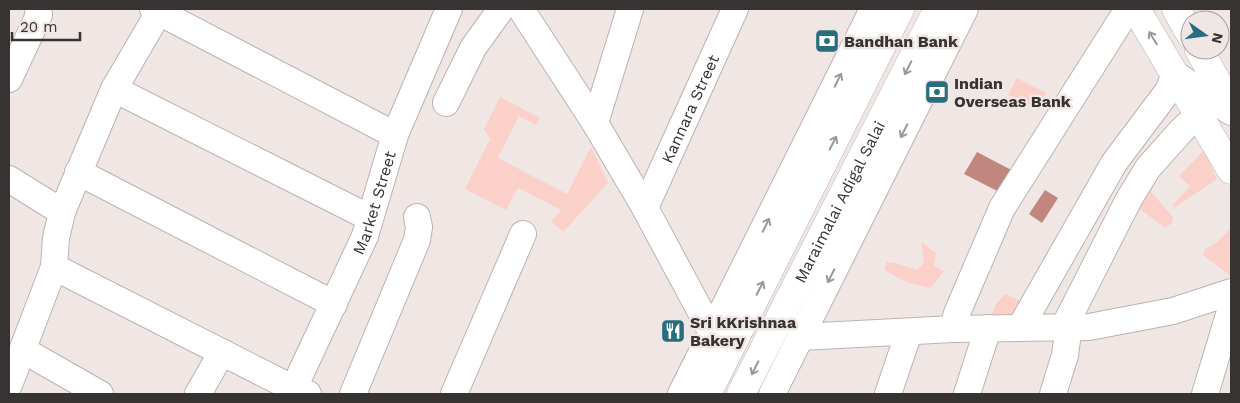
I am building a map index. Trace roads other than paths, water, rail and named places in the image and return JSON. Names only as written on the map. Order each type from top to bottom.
[{"type":"main road","name":"Maraimalai Adigal Salai","points":[[707,394],[900,9]]},
{"type":"main road","name":"Maraimalai Adigal Salai","points":[[741,394],[938,9]]},
{"type":"main road","points":[[1136,9],[1231,170]]},
{"type":"main road","points":[[1205,60],[1231,106]]},
{"type":"main road","points":[[1199,114],[1231,114]]},
{"type":"street","points":[[9,79],[39,15],[38,9]]},
{"type":"street","name":"Market Street","points":[[298,392],[334,304],[366,236],[395,135],[449,9]]},
{"type":"street","points":[[446,103],[472,48],[501,9]]},
{"type":"street","points":[[521,9],[595,123],[645,208],[725,358]]},
{"type":"street","points":[[595,123],[630,9]]},
{"type":"street","name":"Kannara Street","points":[[645,208],[736,9]]},
{"type":"street","points":[[681,394],[873,9]]},
{"type":"street","points":[[772,394],[965,9]]},
{"type":"street","points":[[953,328],[1002,208],[1128,9]]},
{"type":"street","points":[[9,386],[54,267],[56,238],[62,212],[114,89],[156,10],[395,135]]},
{"type":"street","points":[[1020,328],[1114,163],[1168,91],[1175,74],[1231,114]]},
{"type":"street","points":[[114,89],[370,218]]},
{"type":"street","points":[[1064,327],[1138,184],[1181,131],[1199,114]]},
{"type":"street","points":[[78,172],[334,304]]},
{"type":"street","points":[[9,178],[62,212]]},
{"type":"street","points":[[353,394],[417,240],[417,217]]},
{"type":"street","points":[[454,394],[523,234]]},
{"type":"street","points":[[54,267],[298,392]]},
{"type":"street","points":[[801,337],[953,328],[1089,327],[1173,311],[1231,292]]},
{"type":"street","points":[[1205,394],[1231,308]]},
{"type":"street","points":[[1053,394],[1065,354],[1068,333],[1064,327]]},
{"type":"street","points":[[967,394],[988,328]]},
{"type":"street","points":[[888,394],[909,332]]},
{"type":"street","points":[[23,350],[100,394]]},
{"type":"street","points":[[198,394],[222,352]]},
{"type":"place","name":"Bandhan Bank","points":[[827,41]]},
{"type":"place","name":"Indian Overseas Bank","points":[[937,92]]},
{"type":"place","name":"Sri kKrishnaa Bakery","points":[[673,331]]}]
